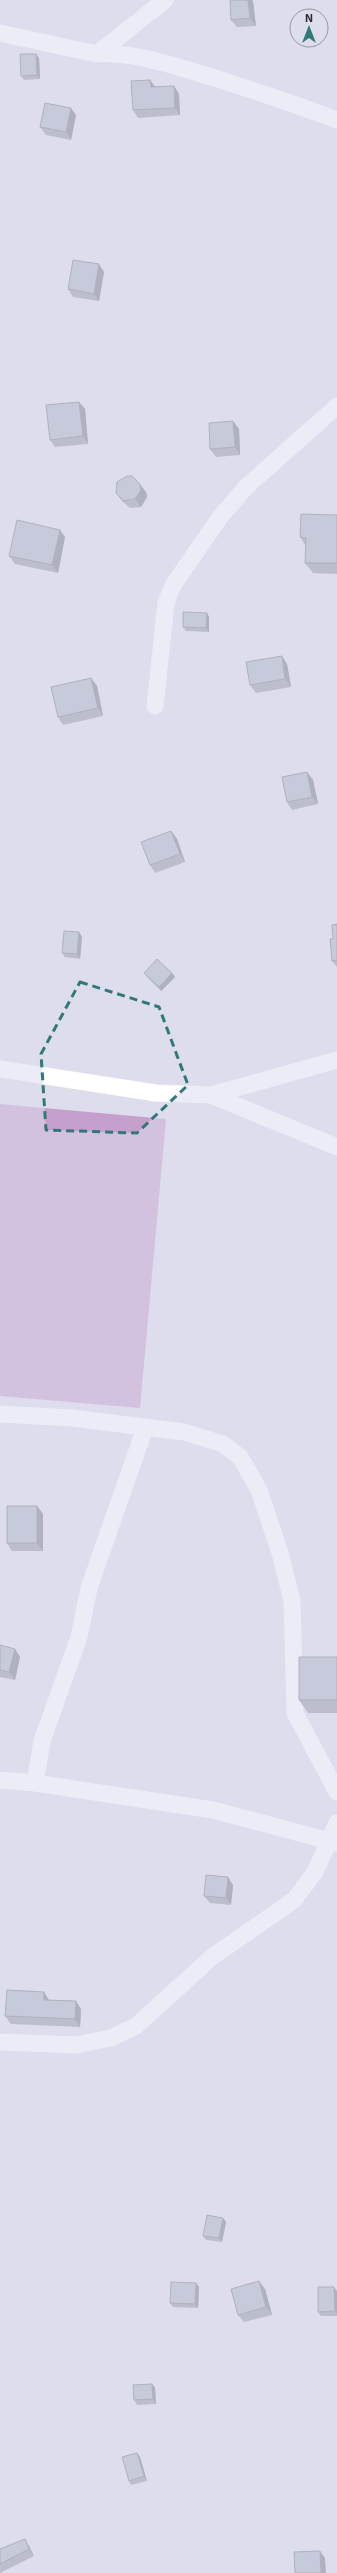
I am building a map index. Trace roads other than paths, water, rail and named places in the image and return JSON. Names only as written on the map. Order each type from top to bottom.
[{"type":"street","points":[[97,54],[165,0]]},
{"type":"street","points":[[0,34],[97,54],[111,53],[146,58],[252,89],[337,120]]},
{"type":"street","points":[[155,706],[166,603],[173,585],[221,516],[246,487],[337,406]]},
{"type":"street","points":[[0,1070],[156,1093],[211,1094],[337,1060]]},
{"type":"street","points":[[211,1094],[337,1147]]},
{"type":"street","points":[[0,1414],[72,1418],[184,1432],[223,1444],[240,1457],[259,1490],[281,1556],[292,1600],[295,1713],[337,1792]]},
{"type":"street","points":[[35,1783],[42,1741],[79,1637],[91,1580],[145,1428]]},
{"type":"street","points":[[0,1780],[35,1783],[213,1810],[333,1842]]},
{"type":"street","points":[[0,2042],[76,2045],[111,2038],[136,2026],[177,1991],[212,1957],[294,1900],[315,1872],[333,1842],[337,1823]]}]
